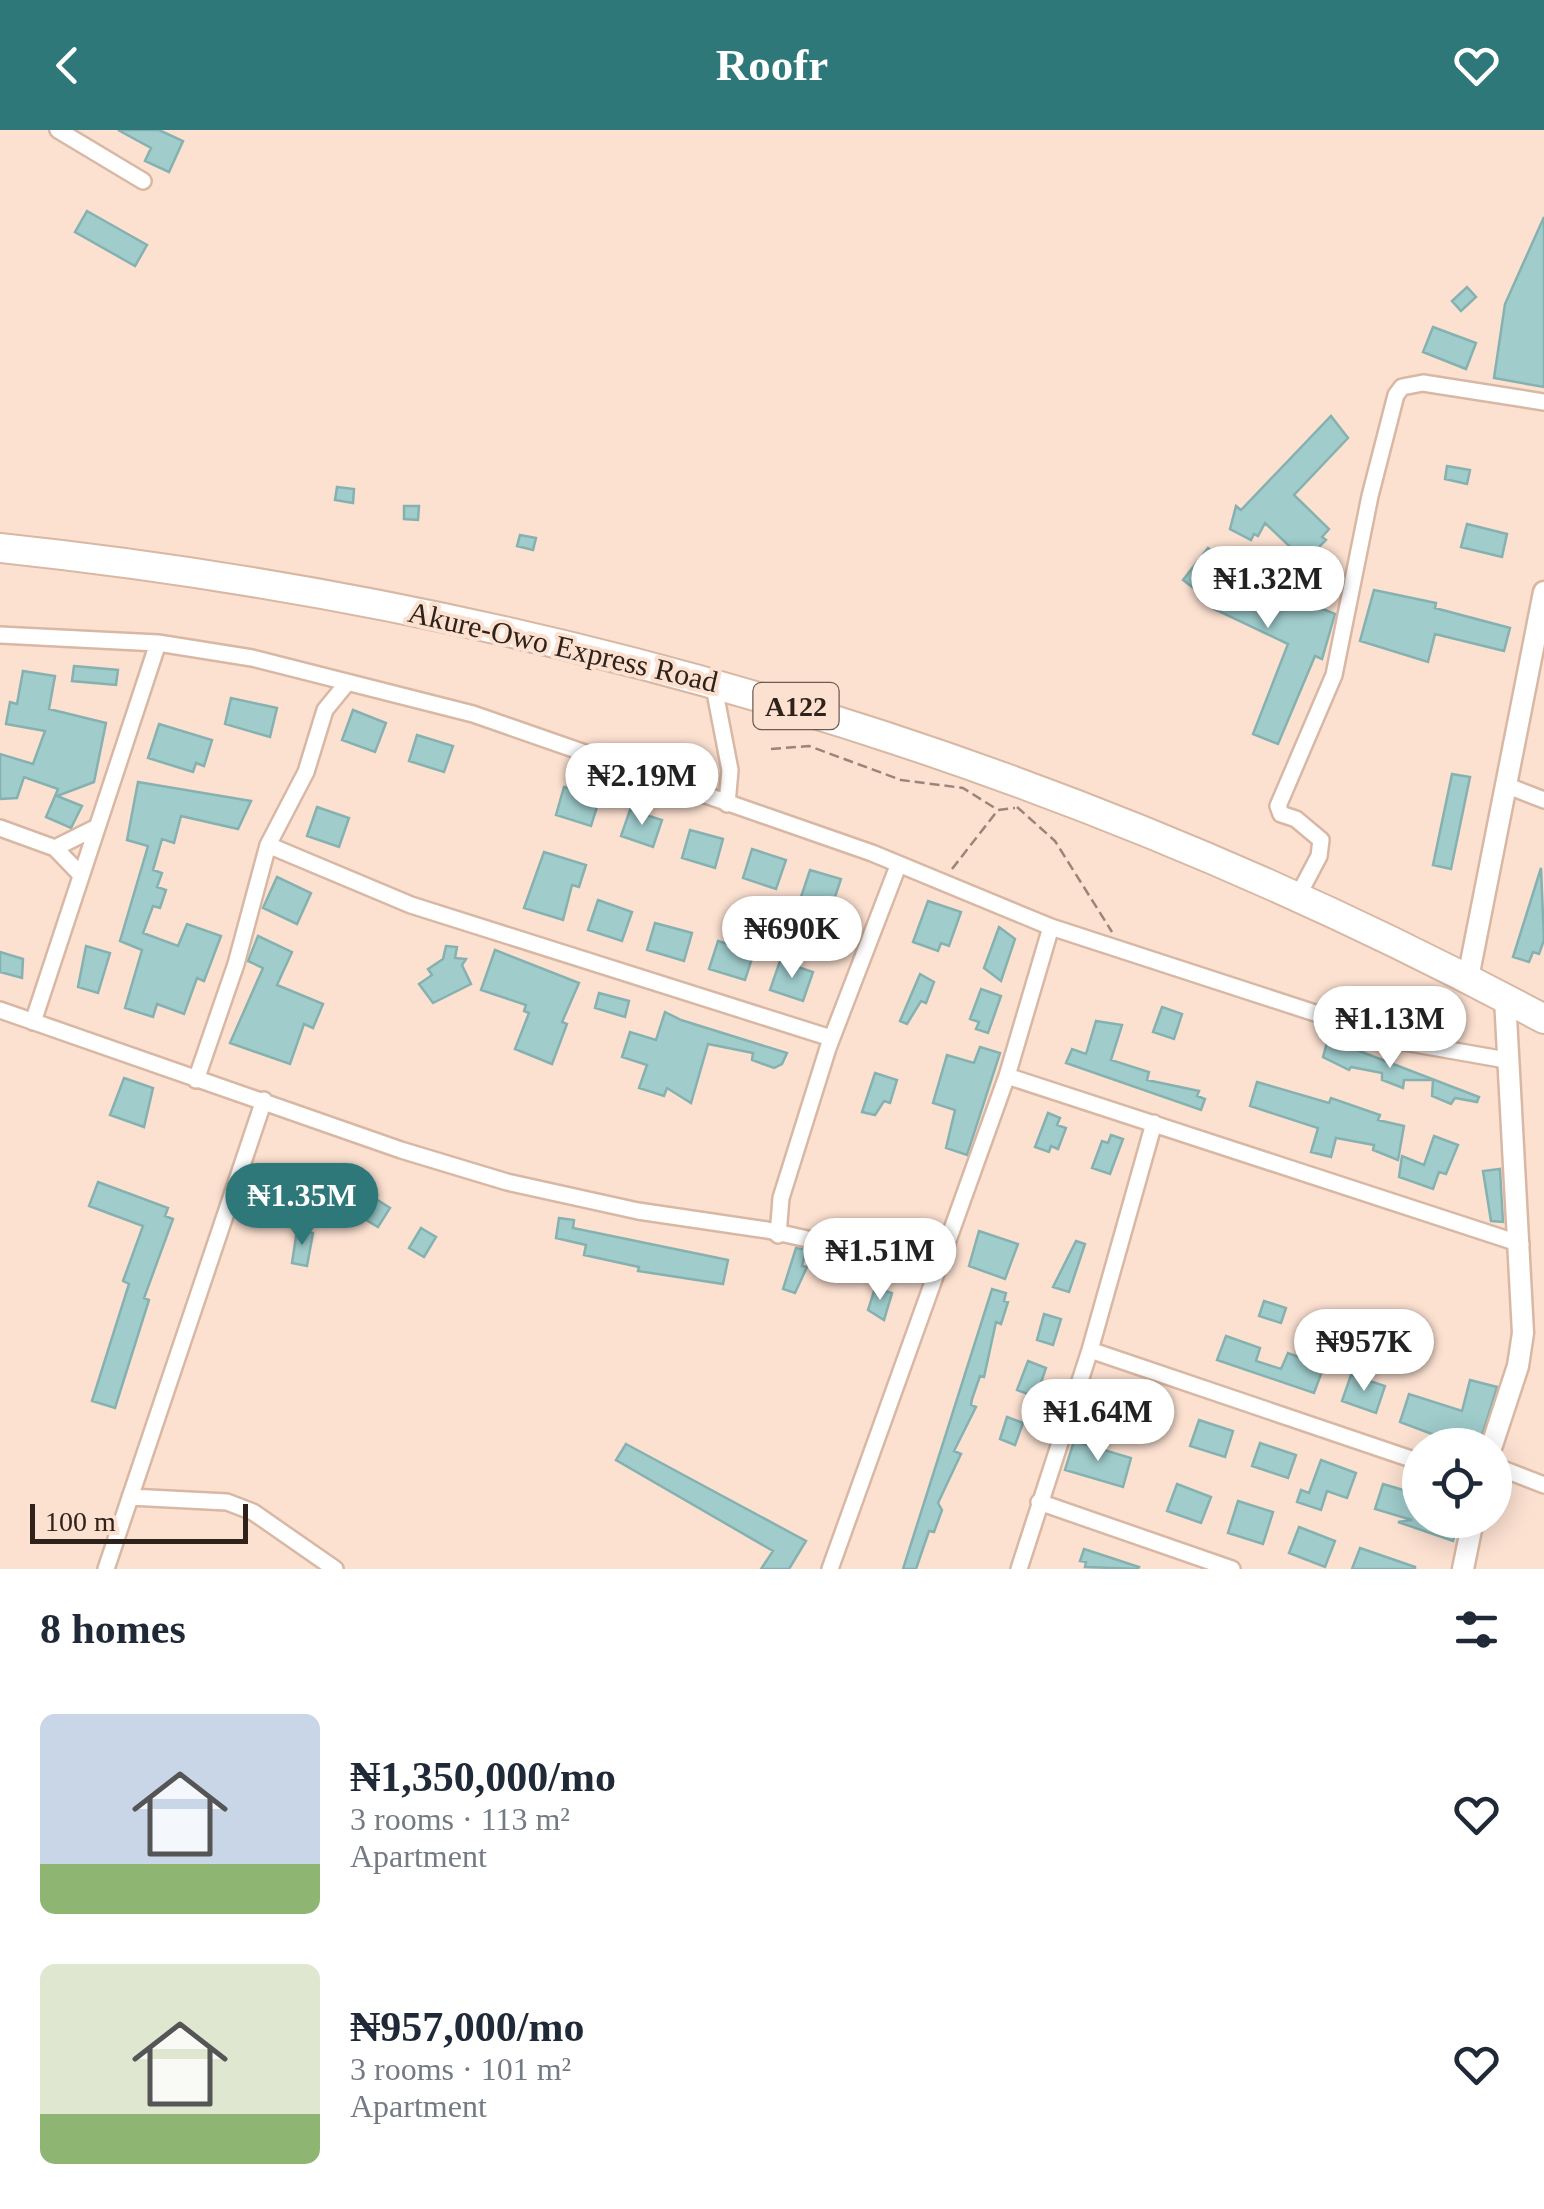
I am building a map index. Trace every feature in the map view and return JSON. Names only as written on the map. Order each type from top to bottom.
[{"type":"highway","name":"Akure-Owo Express Road","points":[[0,548],[147,564],[360,600],[557,640],[858,725],[1039,788],[1298,896],[1544,1019]]},
{"type":"street","points":[[58,130],[143,180]]},
{"type":"street","points":[[1298,896],[1319,856],[1320,840],[1296,819],[1281,814],[1278,806],[1334,675],[1370,496],[1396,395],[1402,388],[1423,383],[1544,402]]},
{"type":"street","points":[[1468,978],[1544,592]]},
{"type":"street","points":[[0,635],[158,643],[252,658],[536,733],[872,853],[1051,928],[1404,1042],[1506,1060]]},
{"type":"street","points":[[34,1022],[158,643]]},
{"type":"street","points":[[713,682],[730,770],[726,804]]},
{"type":"street","points":[[196,1080],[236,964],[268,845],[306,772],[325,710],[347,683]]},
{"type":"street","points":[[1508,786],[1544,800]]},
{"type":"street","points":[[56,848],[97,827]]},
{"type":"street","points":[[0,828],[56,848],[82,875]]},
{"type":"street","points":[[268,845],[411,906],[831,1038]]},
{"type":"street","points":[[778,1234],[781,1198],[831,1038],[898,866]]},
{"type":"street","points":[[830,1569],[1007,1076],[1051,928]]},
{"type":"street","points":[[1498,1428],[1518,1366],[1523,1333],[1505,998]]},
{"type":"street","points":[[0,1010],[401,1150],[507,1182],[938,1268]]},
{"type":"street","points":[[1007,1076],[1521,1244]]},
{"type":"street","points":[[106,1569],[264,1100]]},
{"type":"street","points":[[1019,1569],[1090,1350],[1154,1123]]},
{"type":"street","points":[[1090,1350],[1402,1456]]},
{"type":"street","points":[[1512,1473],[1544,1485]]},
{"type":"street","points":[[130,1497],[228,1502],[254,1512],[335,1569]]},
{"type":"street","points":[[1039,1502],[1232,1569]]},
{"type":"street","points":[[1463,1569],[1469,1538]]},
{"type":"path","points":[[770,749],[820,749],[902,780],[962,788],[998,810],[1017,807],[1039,788]]},
{"type":"path","points":[[1017,807],[1055,841],[1089,890],[1120,948]]},
{"type":"path","points":[[940,883],[998,810]]},
{"type":"building","points":[[118,130],[159,130],[183,141],[169,172],[145,161],[151,148]]},
{"type":"building","points":[[87,211],[147,245],[135,266],[75,232]]},
{"type":"building","points":[[1544,217],[1544,387],[1494,378],[1505,304]]},
{"type":"building","points":[[1467,287],[1476,297],[1461,311],[1452,301]]},
{"type":"building","points":[[1433,327],[1476,343],[1466,369],[1423,352]]},
{"type":"building","points":[[1331,416],[1348,438],[1294,495],[1329,529],[1322,537],[1326,540],[1305,561],[1265,523],[1251,540],[1230,529],[1236,506],[1241,510]]},
{"type":"building","points":[[1447,466],[1470,470],[1467,484],[1445,479]]},
{"type":"building","points":[[337,487],[354,489],[353,503],[335,500]]},
{"type":"building","points":[[404,506],[419,506],[418,520],[404,519]]},
{"type":"building","points":[[1467,524],[1507,534],[1502,557],[1461,547]]},
{"type":"building","points":[[520,535],[536,538],[533,550],[517,546]]},
{"type":"building","points":[[1208,548],[1243,572],[1241,575],[1335,614],[1322,659],[1315,656],[1278,744],[1253,734],[1288,644],[1214,609],[1216,605],[1183,580]]},
{"type":"building","points":[[1374,590],[1436,603],[1435,608],[1510,628],[1504,651],[1435,634],[1428,662],[1360,641]]},
{"type":"building","points":[[74,666],[118,670],[116,685],[72,681]]},
{"type":"building","points":[[23,671],[55,676],[49,709],[106,723],[94,782],[57,796],[82,806],[71,828],[46,817],[58,789],[24,777],[17,798],[0,799],[0,754],[33,764],[45,731],[6,724],[10,702],[17,704]]},
{"type":"building","points":[[231,698],[277,708],[270,737],[225,724]]},
{"type":"building","points":[[353,710],[386,723],[375,752],[342,740]]},
{"type":"building","points":[[159,724],[212,740],[204,766],[196,763],[193,772],[148,758]]},
{"type":"building","points":[[417,735],[453,746],[444,772],[409,761]]},
{"type":"building","points":[[1452,774],[1470,777],[1451,869],[1433,865]]},
{"type":"building","points":[[138,782],[251,801],[238,829],[181,816],[174,843],[162,839],[153,870],[162,873],[157,887],[166,890],[160,908],[153,906],[143,933],[178,946],[187,924],[221,936],[204,981],[197,978],[184,1014],[157,1004],[153,1017],[125,1008],[142,950],[120,941],[148,846],[127,840]]},
{"type":"building","points":[[564,787],[600,797],[591,826],[556,815]]},
{"type":"building","points":[[317,807],[349,818],[339,847],[307,836]]},
{"type":"building","points":[[630,810],[662,820],[653,847],[621,836]]},
{"type":"building","points":[[690,830],[723,839],[715,868],[682,858]]},
{"type":"building","points":[[752,849],[786,860],[776,889],[743,878]]},
{"type":"building","points":[[544,852],[586,865],[579,887],[572,885],[563,920],[524,908]]},
{"type":"building","points":[[1541,868],[1544,940],[1539,954],[1533,952],[1529,962],[1513,957]]},
{"type":"building","points":[[810,870],[841,879],[832,906],[801,897]]},
{"type":"building","points":[[277,877],[311,893],[297,924],[263,908]]},
{"type":"building","points":[[598,900],[632,912],[622,941],[588,930]]},
{"type":"building","points":[[928,901],[961,912],[949,946],[941,943],[938,951],[913,942]]},
{"type":"building","points":[[655,923],[692,933],[684,961],[647,950]]},
{"type":"building","points":[[999,927],[1015,939],[1001,981],[984,968]]},
{"type":"building","points":[[258,936],[292,952],[277,985],[323,1004],[313,1028],[304,1024],[290,1064],[230,1043],[263,968],[248,961]]},
{"type":"building","points":[[718,941],[754,952],[745,980],[709,969]]},
{"type":"building","points":[[86,946],[110,953],[98,993],[78,987]]},
{"type":"building","points":[[446,946],[457,947],[455,958],[466,959],[462,965],[471,984],[433,1003],[419,984],[432,975],[428,969],[443,959]]},
{"type":"building","points":[[495,950],[579,983],[562,1022],[567,1024],[552,1064],[515,1049],[529,1013],[524,1011],[526,1005],[481,990]]},
{"type":"building","points":[[0,952],[23,959],[22,978],[0,972]]},
{"type":"building","points":[[780,961],[813,972],[803,1001],[770,990]]},
{"type":"building","points":[[920,974],[934,982],[926,1003],[921,1001],[907,1024],[900,1021]]},
{"type":"building","points":[[981,989],[1001,996],[988,1033],[976,1029],[979,1022],[970,1019]]},
{"type":"building","points":[[599,993],[629,1001],[625,1017],[595,1008]]},
{"type":"building","points":[[1162,1007],[1182,1014],[1174,1039],[1153,1032]]},
{"type":"building","points":[[665,1012],[787,1053],[782,1064],[774,1068],[752,1060],[753,1053],[708,1044],[691,1103],[667,1088],[664,1096],[639,1088],[647,1065],[622,1057],[630,1032],[656,1040]]},
{"type":"building","points":[[1096,1021],[1122,1025],[1111,1060],[1149,1072],[1147,1080],[1199,1091],[1197,1096],[1205,1099],[1201,1110],[1066,1063],[1072,1049],[1086,1054]]},
{"type":"building","points":[[1328,1039],[1479,1097],[1477,1102],[1455,1098],[1451,1104],[1432,1096],[1433,1080],[1404,1080],[1403,1088],[1382,1080],[1382,1073],[1351,1067],[1349,1070],[1323,1057]]},
{"type":"building","points":[[980,1047],[1000,1053],[967,1155],[946,1148],[955,1110],[933,1103],[947,1055],[974,1063]]},
{"type":"building","points":[[875,1073],[897,1080],[890,1103],[884,1101],[875,1115],[862,1112]]},
{"type":"building","points":[[124,1078],[153,1088],[144,1127],[110,1115]]},
{"type":"building","points":[[1257,1082],[1329,1103],[1331,1098],[1380,1115],[1378,1120],[1404,1126],[1398,1160],[1373,1150],[1374,1145],[1336,1138],[1331,1157],[1311,1152],[1318,1128],[1250,1106]]},
{"type":"building","points":[[1048,1113],[1060,1118],[1057,1125],[1066,1128],[1058,1149],[1051,1146],[1049,1152],[1035,1147]]},
{"type":"building","points":[[1111,1135],[1123,1139],[1110,1174],[1092,1168],[1102,1141],[1108,1143]]},
{"type":"building","points":[[1434,1136],[1458,1145],[1446,1174],[1439,1172],[1433,1189],[1399,1177],[1402,1156],[1424,1165]]},
{"type":"building","points":[[1500,1169],[1503,1222],[1491,1221],[1483,1171]]},
{"type":"building","points":[[98,1182],[168,1208],[165,1216],[173,1219],[144,1298],[149,1300],[115,1408],[92,1401],[129,1284],[123,1281],[143,1226],[89,1206]]},
{"type":"building","points":[[376,1199],[390,1208],[378,1227],[363,1218]]},
{"type":"building","points":[[559,1218],[574,1220],[573,1228],[728,1260],[723,1284],[638,1271],[639,1267],[584,1255],[586,1245],[556,1238]]},
{"type":"building","points":[[421,1228],[436,1237],[424,1257],[409,1248]]},
{"type":"building","points":[[297,1230],[313,1233],[307,1266],[292,1263]]},
{"type":"building","points":[[979,1231],[1018,1244],[1005,1279],[969,1266]]},
{"type":"building","points":[[1076,1241],[1085,1244],[1069,1292],[1053,1287]]},
{"type":"building","points":[[796,1248],[806,1250],[802,1266],[807,1267],[795,1293],[783,1289]]},
{"type":"building","points":[[875,1288],[892,1293],[884,1320],[868,1310]]},
{"type":"building","points":[[992,1289],[1006,1293],[1004,1301],[1008,1302],[1001,1324],[996,1322],[984,1377],[980,1376],[972,1399],[971,1405],[976,1407],[954,1451],[961,1454],[938,1503],[942,1510],[934,1532],[929,1531],[916,1569],[903,1569]]},
{"type":"building","points":[[1264,1301],[1286,1308],[1281,1323],[1259,1316]]},
{"type":"building","points":[[1044,1314],[1061,1319],[1053,1345],[1037,1340]]},
{"type":"building","points":[[1226,1336],[1260,1348],[1256,1361],[1281,1369],[1288,1353],[1324,1366],[1314,1393],[1217,1360]]},
{"type":"building","points":[[1028,1361],[1046,1368],[1036,1397],[1017,1390]]},
{"type":"building","points":[[1351,1375],[1385,1386],[1376,1413],[1342,1401]]},
{"type":"building","points":[[1470,1380],[1497,1387],[1484,1428],[1416,1428],[1400,1422],[1409,1394],[1462,1411]]},
{"type":"building","points":[[1007,1417],[1023,1423],[1015,1445],[1000,1439]]},
{"type":"building","points":[[1199,1420],[1233,1431],[1225,1457],[1190,1446]]},
{"type":"building","points":[[1074,1441],[1131,1458],[1123,1487],[1065,1470]]},
{"type":"building","points":[[1260,1443],[1296,1455],[1288,1478],[1252,1466]]},
{"type":"building","points":[[626,1444],[806,1541],[789,1569],[761,1569],[773,1551],[616,1460]]},
{"type":"building","points":[[1321,1460],[1356,1473],[1347,1498],[1327,1491],[1321,1510],[1297,1502],[1301,1490],[1309,1493]]},
{"type":"building","points":[[1177,1484],[1211,1497],[1201,1523],[1167,1511]]},
{"type":"building","points":[[1383,1484],[1402,1490],[1402,1517],[1375,1509]]},
{"type":"building","points":[[1238,1501],[1273,1512],[1263,1544],[1228,1533]]},
{"type":"building","points":[[1299,1527],[1335,1541],[1325,1567],[1289,1553]]},
{"type":"building","points":[[1360,1548],[1415,1567],[1415,1569],[1352,1569]]},
{"type":"building","points":[[1084,1549],[1139,1567],[1085,1567],[1086,1562],[1080,1561]]}]
